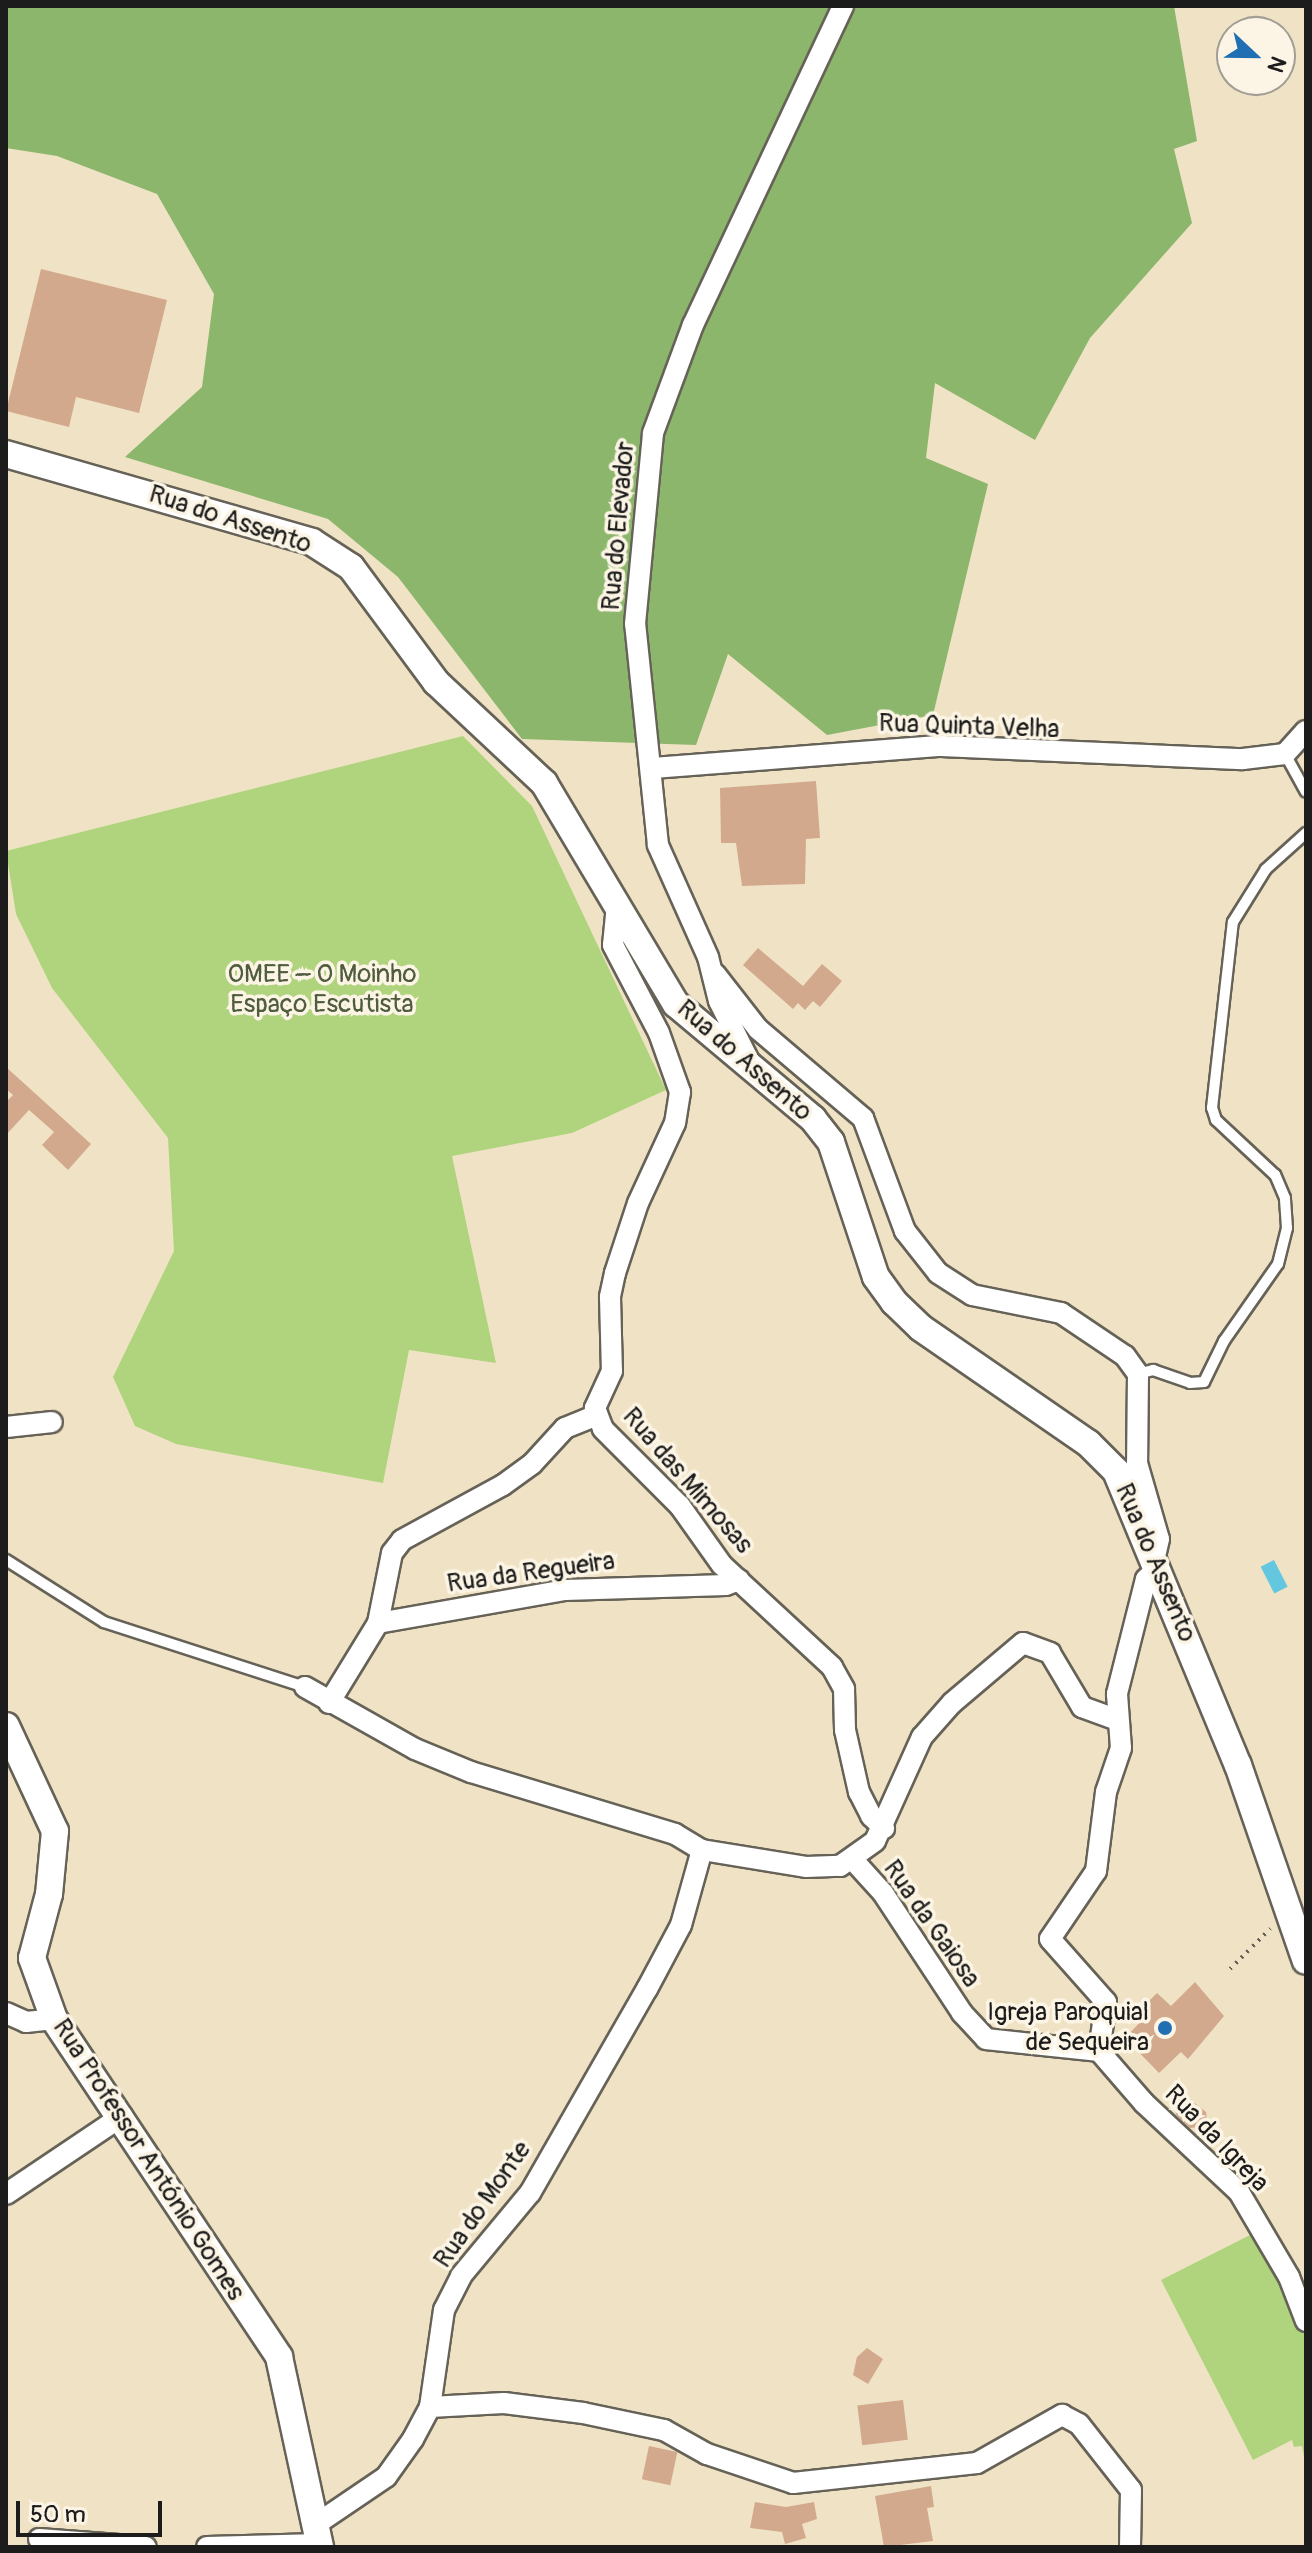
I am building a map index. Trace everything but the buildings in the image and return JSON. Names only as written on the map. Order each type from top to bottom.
[{"type":"street","name":"Rua do Elevador","points":[[754,1070],[719,1001],[712,972],[658,845],[653,768],[635,624],[653,433],[693,325],[843,6]]},
{"type":"street","name":"Rua do Assento","points":[[6,454],[267,526],[312,542],[351,567],[436,682],[544,783],[676,1004],[813,1119],[831,1142],[876,1277],[894,1302],[921,1328],[1107,1462],[1132,1498],[1238,1765],[1306,1961]]},
{"type":"street","points":[[1285,754],[1306,731]]},
{"type":"street","name":"Rua Quinta Velha","points":[[653,768],[941,746],[1201,759],[1285,754]]},
{"type":"street","name":"Rua das Mimosas","points":[[617,905],[613,945],[659,1033],[680,1092],[675,1123],[638,1203],[615,1273],[610,1297],[612,1371],[595,1408],[597,1415],[603,1429],[680,1506],[739,1580],[832,1667],[844,1689],[845,1730],[859,1792],[871,1816],[884,1828]]},
{"type":"street","points":[[712,972],[724,980],[758,1029],[863,1118],[905,1231],[938,1273],[972,1295],[1061,1313],[1125,1356],[1138,1374],[1137,1463],[1159,1539],[1157,1562],[1146,1579],[1117,1694],[1121,1748],[1106,1792],[1096,1871],[1050,1939],[1106,2002],[1099,2051]]},
{"type":"street","points":[[329,1703],[378,1623],[387,1568],[402,1540],[491,1492],[532,1464],[565,1428],[597,1415]]},
{"type":"street","points":[[6,1427],[52,1422]]},
{"type":"street","name":"Rua da Regueira","points":[[378,1623],[565,1590],[726,1585],[739,1580]]},
{"type":"street","points":[[305,1687],[329,1703],[471,1772],[675,1834],[702,1850],[806,1867],[854,1861],[884,1828],[922,1737],[952,1703],[1023,1643],[1050,1653],[1082,1707],[1118,1720]]},
{"type":"street","name":"Rua Professor António Gomes","points":[[6,1726],[55,1831],[49,1894],[32,1958],[54,2019],[122,2116],[279,2357],[318,2539]]},
{"type":"street","name":"Rua do Monte","points":[[318,2539],[386,2477],[430,2407],[444,2310],[461,2276],[530,2193],[647,1989],[681,1925],[702,1850]]},
{"type":"street","name":"Rua da Gaiosa","points":[[854,1861],[883,1893],[962,2013],[986,2039],[1099,2051]]},
{"type":"street","points":[[6,2013],[26,2022],[54,2019]]},
{"type":"street","name":"Rua da Igreja","points":[[1099,2051],[1144,2103],[1239,2192],[1289,2277],[1306,2321]]},
{"type":"street","points":[[6,2194],[122,2116]]},
{"type":"street","points":[[430,2407],[504,2403],[583,2413],[664,2430],[768,2478],[806,2484],[977,2463],[1062,2415],[1079,2424],[1131,2490],[1130,2547]]},
{"type":"street","points":[[39,2539],[146,2547]]},
{"type":"street","points":[[207,2547],[318,2539]]},
{"type":"lane","points":[[1285,754],[1306,792]]},
{"type":"lane","points":[[1138,1374],[1153,1370],[1190,1383],[1204,1382],[1224,1341],[1278,1264],[1287,1228],[1285,1198],[1275,1175],[1216,1120],[1212,1108],[1233,922],[1266,869],[1306,833]]},
{"type":"lane","points":[[6,1560],[104,1622],[305,1687]]},
{"type":"path","points":[[1230,1969],[1289,1910]]},
{"type":"green space","points":[[6,6],[1174,6],[1197,141],[1174,149],[1192,223],[1090,338],[1035,440],[935,383],[926,458],[988,484],[933,715],[827,735],[728,654],[696,745],[522,739],[398,577],[328,519],[125,457],[202,387],[214,294],[157,194],[57,156],[6,148]]},
{"type":"green space","name":"OMEE – O Moinho Espaço Escutista","points":[[463,736],[532,806],[666,1090],[572,1133],[452,1156],[496,1363],[409,1350],[383,1483],[176,1444],[135,1426],[113,1377],[174,1251],[168,1138],[52,988],[16,914],[6,851]]},
{"type":"green space","points":[[1254,2233],[1306,2337],[1306,2467],[1302,2446],[1294,2447],[1292,2440],[1253,2460],[1161,2280]]},
{"type":"water","points":[[1274,1560],[1288,1587],[1274,1594],[1261,1567]]},
{"type":"place","name":"Igreja Paroquial de Sequeira","points":[[1165,2028]]}]
